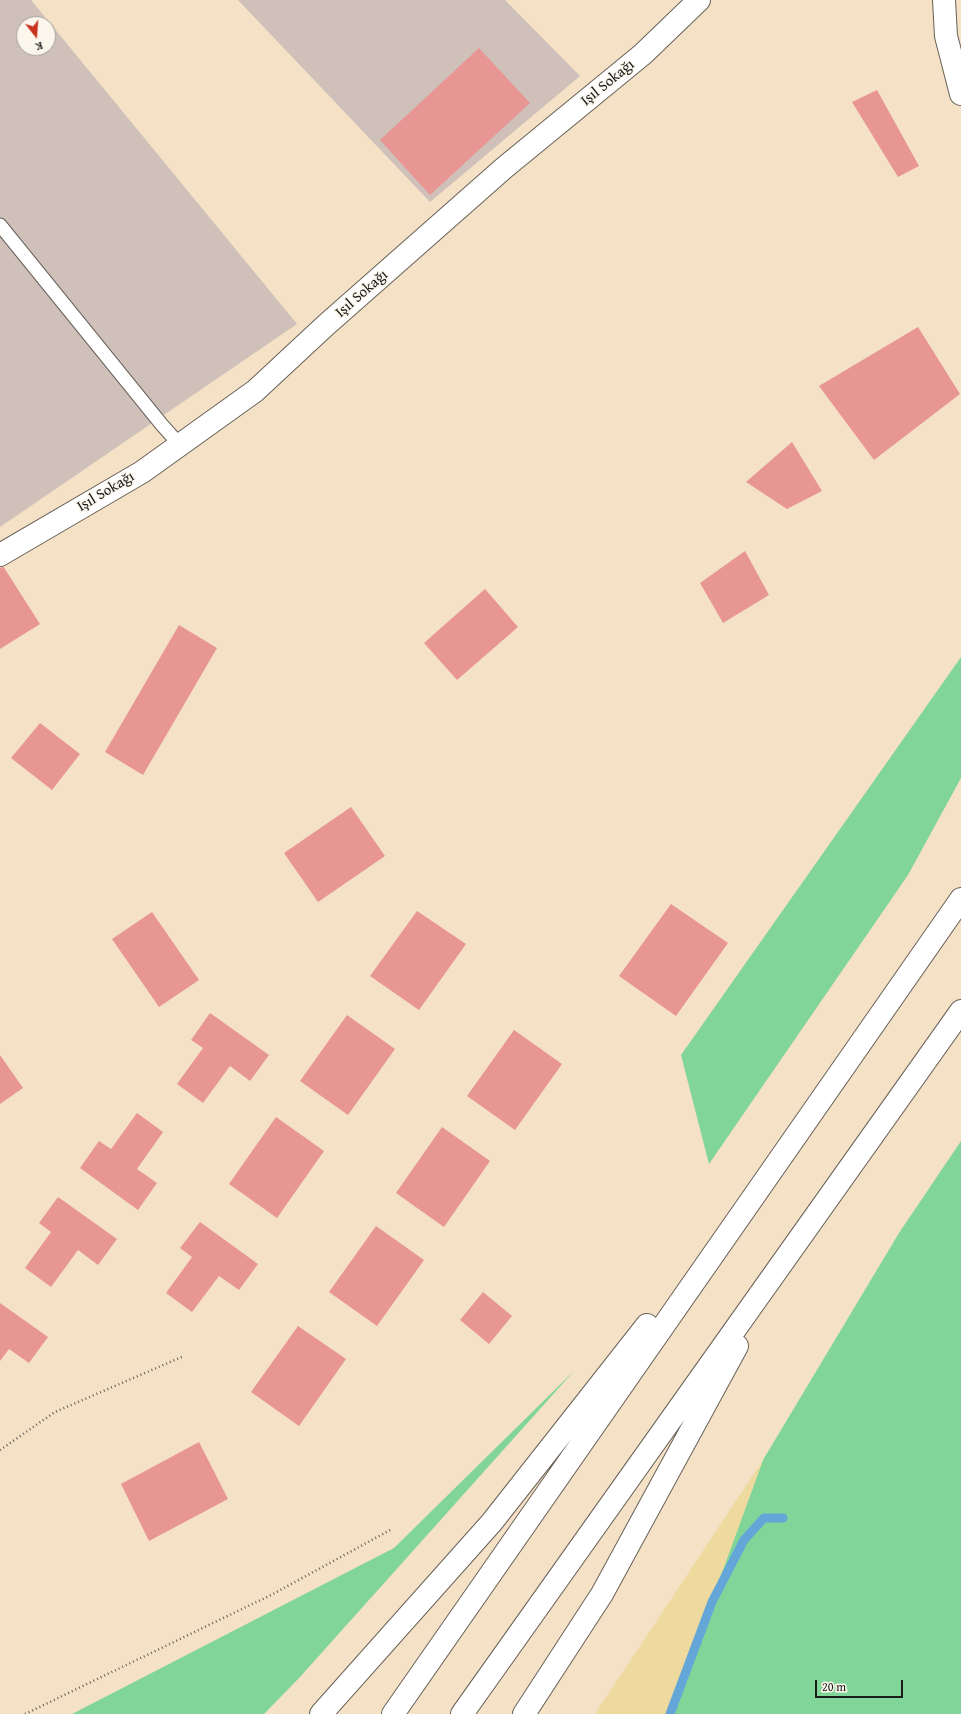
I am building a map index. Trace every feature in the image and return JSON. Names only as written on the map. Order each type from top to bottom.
[{"type":"main road","name":"Işıl Sokağı","points":[[0,555],[142,472],[255,391],[332,320],[504,168],[643,54],[699,0]]},
{"type":"main road","points":[[944,0],[946,36],[961,94]]},
{"type":"main road","points":[[393,1714],[961,899]]},
{"type":"main road","points":[[462,1714],[961,1011]]},
{"type":"main road","points":[[321,1714],[492,1522],[797,1133]]},
{"type":"main road","points":[[524,1714],[602,1594],[788,1254]]},
{"type":"lane","points":[[0,225],[162,425],[180,445]]},
{"type":"path","points":[[0,1450],[55,1412],[184,1356]]},
{"type":"path","points":[[25,1714],[273,1594],[392,1529]]},
{"type":"shaded area","points":[[0,0],[31,0],[44,16],[16,16],[16,56],[56,56],[56,30],[297,324],[0,527]]},
{"type":"shaded area","points":[[238,0],[505,0],[580,76],[430,202]]},
{"type":"green space","points":[[961,657],[961,778],[908,875],[709,1164],[681,1055]]},
{"type":"green space","points":[[961,1141],[961,1714],[670,1714],[763,1460],[899,1233]]},
{"type":"green space","points":[[574,1371],[300,1677],[264,1714],[72,1714],[394,1548]]},
{"type":"sand","points":[[763,1460],[670,1714],[595,1714]]},
{"type":"building","points":[[479,48],[530,103],[430,195],[380,140]]},
{"type":"building","points":[[877,90],[919,166],[898,177],[852,102]]},
{"type":"building","points":[[918,327],[960,394],[874,460],[819,386]]},
{"type":"building","points":[[792,442],[822,491],[787,509],[746,482]]},
{"type":"building","points":[[745,551],[769,595],[723,623],[700,583]]},
{"type":"building","points":[[3,566],[40,624],[0,649],[0,568]]},
{"type":"building","points":[[485,589],[518,627],[457,680],[424,643]]},
{"type":"building","points":[[179,625],[217,648],[143,775],[105,752]]},
{"type":"building","points":[[40,723],[80,754],[52,790],[11,758]]},
{"type":"building","points":[[351,807],[385,856],[318,902],[284,853]]},
{"type":"building","points":[[671,904],[728,943],[676,1016],[619,976]]},
{"type":"building","points":[[417,911],[466,944],[419,1010],[370,976]]},
{"type":"building","points":[[152,912],[199,980],[159,1007],[112,939]]},
{"type":"building","points":[[210,1013],[269,1055],[250,1081],[230,1066],[203,1103],[177,1084],[203,1048],[191,1040]]},
{"type":"building","points":[[347,1015],[395,1049],[348,1115],[300,1081]]},
{"type":"building","points":[[514,1030],[562,1064],[515,1130],[467,1096]]},
{"type":"building","points":[[0,1055],[23,1088],[0,1104]]},
{"type":"building","points":[[137,1113],[163,1132],[137,1169],[157,1183],[138,1210],[80,1168],[99,1141],[111,1149]]},
{"type":"building","points":[[276,1117],[324,1151],[277,1218],[229,1184]]},
{"type":"building","points":[[442,1127],[490,1161],[444,1227],[396,1193]]},
{"type":"building","points":[[58,1197],[117,1239],[98,1265],[78,1250],[51,1287],[25,1268],[51,1232],[39,1223]]},
{"type":"building","points":[[200,1222],[258,1264],[239,1290],[219,1276],[192,1312],[166,1293],[192,1257],[180,1248]]},
{"type":"building","points":[[376,1226],[424,1260],[377,1326],[329,1292]]},
{"type":"building","points":[[483,1292],[512,1316],[489,1344],[460,1320]]},
{"type":"building","points":[[0,1303],[48,1337],[29,1363],[9,1349],[0,1361]]},
{"type":"building","points":[[298,1326],[346,1359],[299,1426],[251,1392]]},
{"type":"building","points":[[199,1442],[228,1499],[149,1541],[121,1484]]},
{"type":"waterway","points":[[670,1714],[712,1602],[744,1540],[764,1518],[783,1518]]}]
